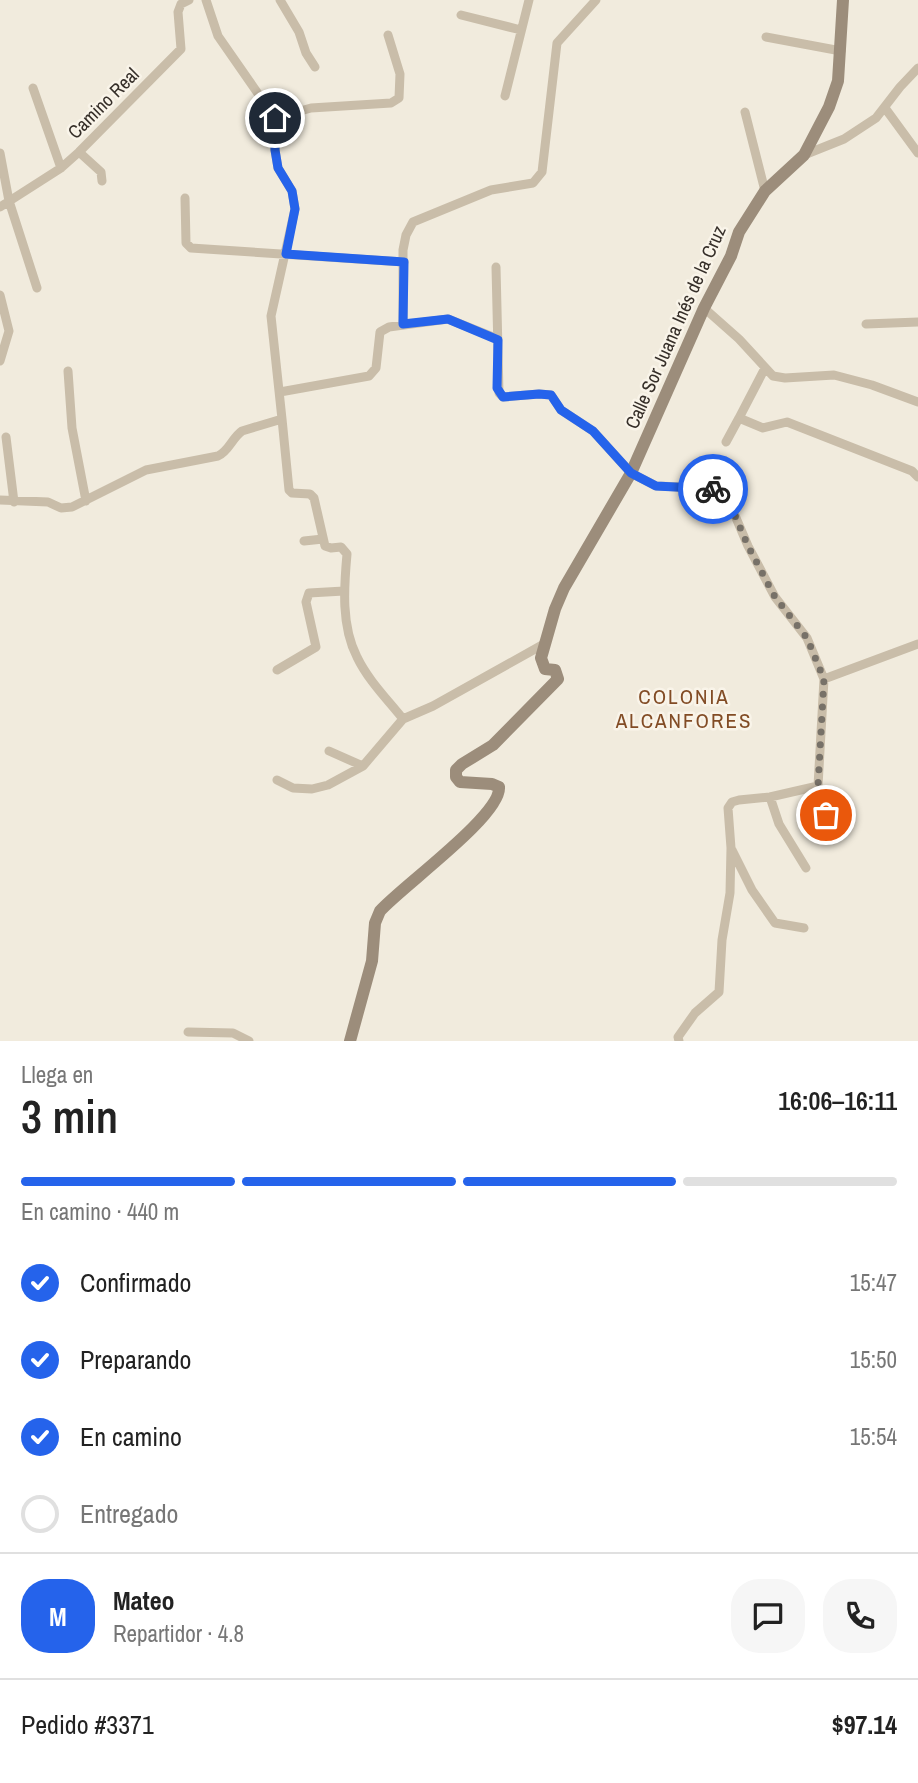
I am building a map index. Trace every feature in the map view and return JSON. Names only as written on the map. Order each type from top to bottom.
[{"type":"street","name":"Camino Real","points":[[0,207],[61,168],[181,49],[178,12],[181,4],[189,0]]},
{"type":"street","points":[[206,0],[218,36],[275,118],[278,168],[292,191],[295,209],[271,316],[289,490],[292,493],[310,494],[314,498],[326,546],[341,547],[347,554],[344,591],[350,636],[356,656],[403,719]]},
{"type":"street","points":[[281,0],[316,67]]},
{"type":"street","points":[[505,96],[529,0]]},
{"type":"street","points":[[403,324],[406,235],[413,222],[491,190],[533,183],[539,177],[542,172],[557,43],[596,0]]},
{"type":"street","name":"Calle Sor Juana Inés de la Cruz","points":[[544,644],[564,587],[631,473],[704,308],[732,256],[739,232],[765,191],[804,155],[829,107],[838,80],[843,0]]},
{"type":"street","points":[[461,15],[520,30]]},
{"type":"street","points":[[275,118],[311,108],[391,103],[399,98],[400,74],[388,35]]},
{"type":"street","points":[[766,37],[841,51]]},
{"type":"street","points":[[804,155],[844,139],[876,118],[918,68]]},
{"type":"street","points":[[33,88],[61,168]]},
{"type":"street","points":[[885,108],[918,153]]},
{"type":"street","points":[[745,112],[765,191]]},
{"type":"street","points":[[79,152],[101,172],[102,181]]},
{"type":"street","points":[[0,153],[9,201],[37,288]]},
{"type":"street","points":[[185,198],[186,243],[191,248],[404,262]]},
{"type":"street","points":[[496,267],[499,393],[503,397],[551,395],[561,410],[593,431],[631,473],[656,486],[709,488],[721,491],[728,499],[748,546],[775,597],[807,638],[824,679],[818,786],[830,829]]},
{"type":"street","points":[[0,295],[9,331],[0,361]]},
{"type":"street","points":[[704,308],[739,339],[774,376],[785,378],[834,375],[872,385],[918,402]]},
{"type":"street","points":[[280,392],[369,376],[376,368],[380,332],[389,327],[448,319],[498,340]]},
{"type":"street","points":[[866,324],[918,322]]},
{"type":"street","points":[[726,442],[765,368]]},
{"type":"street","points":[[68,371],[72,428],[86,501]]},
{"type":"street","points":[[739,418],[762,428],[787,422],[912,471],[918,477]]},
{"type":"street","points":[[0,500],[48,502],[61,508],[72,507],[146,470],[218,456],[225,452],[236,435],[242,431],[282,419]]},
{"type":"street","points":[[6,437],[14,502]]},
{"type":"street","points":[[303,541],[323,539]]},
{"type":"street","points":[[277,670],[316,648],[306,602],[309,593],[344,591]]},
{"type":"street","points":[[277,780],[293,788],[312,789],[328,785],[363,766],[403,719],[433,706],[544,644]]},
{"type":"street","points":[[350,1041],[373,961],[375,923],[380,911],[458,842],[497,798],[499,787],[460,782],[456,777],[456,770],[494,745],[558,679],[555,670],[545,669],[543,666],[541,658],[544,644]]},
{"type":"street","points":[[824,679],[918,644]]},
{"type":"street","points":[[329,751],[363,766]]},
{"type":"street","points":[[679,1041],[678,1037],[695,1013],[719,992],[722,940],[730,893],[728,808],[732,802],[818,786]]},
{"type":"street","points":[[770,797],[779,824],[806,868]]},
{"type":"street","points":[[731,848],[752,890],[775,923],[804,928]]},
{"type":"street","points":[[188,1032],[233,1033],[249,1041]]},
{"type":"way so far","points":[[713,489],[721,491],[728,499],[748,546],[775,597],[807,638],[819,664],[824,679],[818,786],[826,815]]},
{"type":"district","name":"COLONIA ALCANFORES","points":[[684,709]]},
{"type":"route","points":[[275,118],[278,168],[292,191],[295,209],[286,254],[404,262],[403,324],[448,319],[498,340],[497,388],[503,397],[551,395],[561,410],[593,431],[631,473],[656,486],[713,489]]}]
